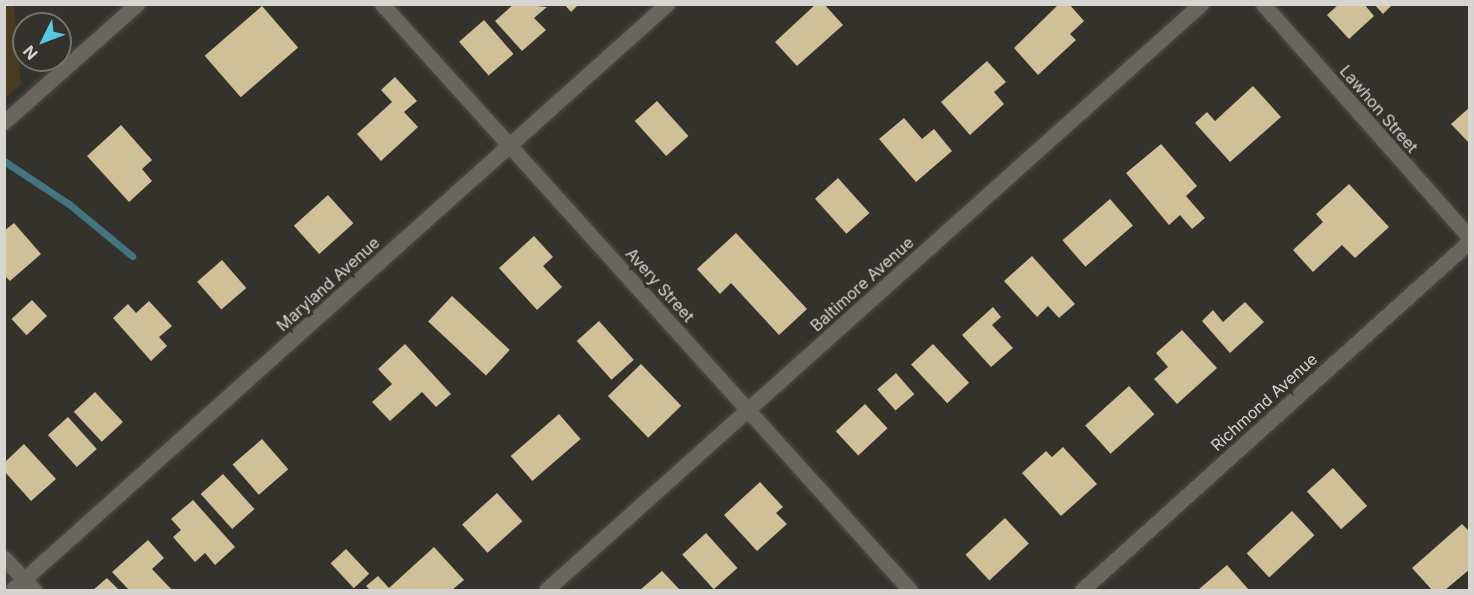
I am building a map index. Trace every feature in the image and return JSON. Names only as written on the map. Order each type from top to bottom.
[{"type":"street","points":[[4,122],[138,4]]},
{"type":"street","name":"Avery Street","points":[[382,4],[910,591]]},
{"type":"street","name":"Maryland Avenue","points":[[12,591],[29,585],[667,4]]},
{"type":"street","name":"Baltimore Avenue","points":[[546,591],[1202,4]]},
{"type":"street","name":"Lawhon Street","points":[[1263,4],[1470,239]]},
{"type":"street","name":"Richmond Avenue","points":[[1082,591],[1470,239]]},
{"type":"street","points":[[4,558],[29,585]]},
{"type":"shaded area","points":[[5,4],[14,5],[12,72],[20,72],[21,84],[5,99]]},
{"type":"building","points":[[514,4],[547,7],[534,18],[546,30],[522,51],[495,21]]},
{"type":"building","points":[[564,4],[579,4],[571,12]]},
{"type":"building","points":[[816,4],[824,4],[843,25],[797,66],[775,42]]},
{"type":"building","points":[[1059,4],[1069,4],[1084,21],[1070,34],[1076,40],[1038,75],[1014,48]]},
{"type":"building","points":[[1339,4],[1364,4],[1374,16],[1349,39],[1327,15]]},
{"type":"building","points":[[1374,4],[1393,4],[1383,14]]},
{"type":"building","points":[[262,6],[298,48],[241,97],[205,56]]},
{"type":"building","points":[[484,20],[514,54],[489,76],[459,42]]},
{"type":"building","points":[[987,61],[1006,82],[994,92],[1004,104],[970,135],[941,102]]},
{"type":"building","points":[[395,77],[417,101],[404,112],[418,127],[381,161],[357,134],[392,102],[381,90]]},
{"type":"building","points":[[1253,86],[1281,117],[1230,162],[1195,123],[1207,112],[1215,121]]},
{"type":"building","points":[[657,101],[688,136],[666,156],[635,121]]},
{"type":"building","points":[[1470,107],[1470,144],[1451,124]]},
{"type":"building","points":[[904,118],[922,139],[934,129],[952,151],[916,182],[879,139]]},
{"type":"building","points":[[121,125],[152,160],[142,169],[152,181],[129,202],[87,156]]},
{"type":"building","points":[[1161,144],[1197,186],[1186,196],[1205,218],[1192,229],[1180,215],[1169,225],[1126,173]]},
{"type":"building","points":[[838,178],[869,213],[846,234],[815,199]]},
{"type":"building","points":[[1349,184],[1389,227],[1355,258],[1342,245],[1313,272],[1293,250],[1323,222],[1316,214]]},
{"type":"building","points":[[328,195],[353,223],[319,254],[294,226]]},
{"type":"building","points":[[1110,199],[1133,225],[1085,267],[1062,240]]},
{"type":"building","points":[[14,223],[41,254],[10,281],[4,275],[4,231]]},
{"type":"building","points":[[736,233],[807,309],[779,335],[731,283],[720,294],[697,269]]},
{"type":"building","points":[[534,236],[553,257],[543,266],[562,287],[537,310],[499,268]]},
{"type":"building","points":[[1032,256],[1075,304],[1059,318],[1048,306],[1037,317],[1004,281]]},
{"type":"building","points":[[222,260],[246,288],[221,310],[197,282]]},
{"type":"building","points":[[452,296],[510,350],[486,375],[428,322]]},
{"type":"building","points":[[32,300],[47,316],[27,335],[12,319]]},
{"type":"building","points":[[149,301],[172,326],[159,337],[167,346],[151,361],[113,318],[128,304],[136,313]]},
{"type":"building","points":[[1245,302],[1264,322],[1230,353],[1202,321],[1213,310],[1223,322]]},
{"type":"building","points":[[993,307],[1001,317],[992,325],[1013,348],[991,367],[962,335]]},
{"type":"building","points":[[599,321],[634,360],[612,380],[577,341]]},
{"type":"building","points":[[1182,330],[1217,368],[1177,404],[1154,379],[1168,367],[1156,353]]},
{"type":"building","points":[[405,344],[451,394],[436,407],[422,392],[390,421],[372,402],[392,384],[378,369]]},
{"type":"building","points":[[933,344],[969,383],[947,403],[911,364]]},
{"type":"building","points":[[641,364],[681,406],[648,438],[608,396]]},
{"type":"building","points":[[896,373],[914,394],[896,411],[877,389]]},
{"type":"building","points":[[1129,386],[1154,414],[1111,454],[1085,425]]},
{"type":"building","points":[[95,392],[123,422],[102,442],[74,412]]},
{"type":"building","points":[[865,404],[888,428],[858,455],[836,431]]},
{"type":"building","points":[[559,414],[581,439],[532,481],[511,456]]},
{"type":"building","points":[[68,417],[97,449],[77,467],[48,435]]},
{"type":"building","points":[[262,439],[288,469],[259,495],[233,465]]},
{"type":"building","points":[[24,444],[56,479],[31,501],[5,472],[5,462]]},
{"type":"building","points":[[1063,447],[1097,484],[1061,516],[1022,473],[1046,451],[1052,457]]},
{"type":"building","points":[[1333,468],[1367,506],[1341,529],[1307,491]]},
{"type":"building","points":[[223,474],[254,509],[232,529],[201,494]]},
{"type":"building","points":[[760,482],[783,507],[776,513],[787,524],[757,551],[724,515]]},
{"type":"building","points":[[497,493],[522,521],[487,553],[462,524]]},
{"type":"building","points":[[193,500],[235,547],[215,565],[205,553],[195,562],[173,537],[181,530],[171,519]]},
{"type":"building","points":[[1292,511],[1315,535],[1269,577],[1247,553]]},
{"type":"building","points":[[1005,518],[1029,544],[989,580],[966,555]]},
{"type":"building","points":[[1462,524],[1470,532],[1470,569],[1445,590],[1432,590],[1412,568]]},
{"type":"building","points":[[706,533],[737,568],[714,589],[682,554]]},
{"type":"building","points":[[148,540],[164,558],[152,569],[172,590],[129,590],[112,572]]},
{"type":"building","points":[[434,547],[464,580],[452,590],[370,590],[366,586],[378,576],[389,588]]},
{"type":"building","points":[[346,549],[369,574],[354,588],[331,563]]},
{"type":"building","points":[[1227,565],[1249,590],[1198,590]]},
{"type":"building","points":[[662,571],[680,590],[640,590]]},
{"type":"building","points":[[107,578],[119,590],[93,590]]},
{"type":"waterway","points":[[4,161],[69,204],[132,256]]}]
